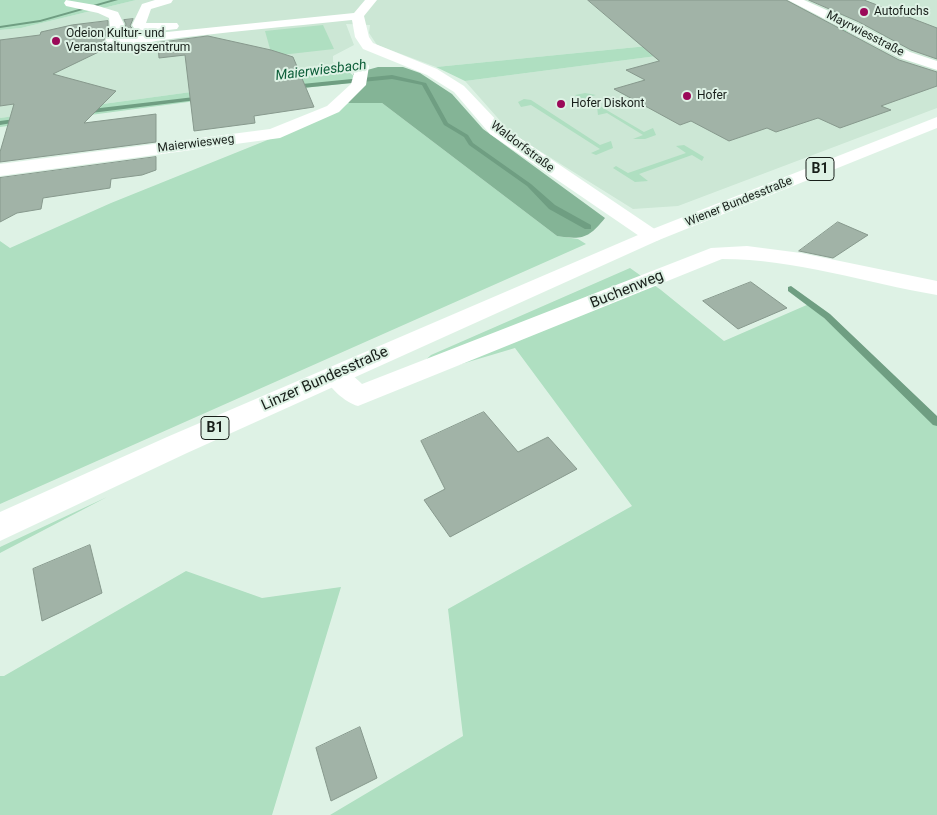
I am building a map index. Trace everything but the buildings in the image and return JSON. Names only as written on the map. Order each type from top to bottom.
[{"type":"street","points":[[167,0],[146,7],[139,25],[150,28],[300,12],[314,20]]},
{"type":"street","points":[[73,4],[110,13],[116,18],[117,24],[112,42],[116,44],[157,37],[358,16],[371,0]]},
{"type":"street","name":"Mayrwiesstraße","points":[[794,0],[853,27],[905,55],[937,66]]},
{"type":"street","points":[[358,16],[362,37],[372,48],[350,58],[360,75],[398,58]]},
{"type":"street","name":"Waldorfstraße","points":[[372,48],[432,72],[459,89],[496,130],[652,236]]},
{"type":"street","name":"Maierwiesweg","points":[[0,170],[274,134],[333,109],[360,75]]},
{"type":"street","name":"Wiener Bundesstraße","points":[[652,236],[937,122]]},
{"type":"street","name":"Linzer Bundesstraße","points":[[0,527],[336,374],[652,236]]},
{"type":"street","name":"Buchenweg","points":[[336,374],[358,396],[719,254],[744,252],[780,257],[937,288]]},
{"type":"shaded area","points":[[136,0],[937,0],[937,108],[678,206],[633,209],[511,133],[465,81],[847,31],[839,27],[436,67],[377,45],[369,33],[370,25],[346,24],[354,45],[333,56],[333,62],[344,68],[309,76],[0,118],[0,30],[21,28]]},
{"type":"green space","points":[[0,0],[136,0],[21,28],[0,30]]},
{"type":"green space","points":[[323,25],[334,49],[272,56],[265,31]]},
{"type":"green space","points":[[839,27],[848,31],[465,81],[436,67]]},
{"type":"green space","points":[[378,67],[403,67],[420,73],[452,94],[483,129],[605,218],[590,234],[585,236],[573,238],[557,236],[382,103],[348,103],[361,82],[353,74]]},
{"type":"green space","points":[[344,68],[361,82],[256,93],[0,127],[0,118],[309,76]]},
{"type":"green space","points":[[585,93],[596,95],[586,98],[644,132],[653,128],[656,135],[645,139],[633,139],[643,135],[607,113],[598,115],[597,107],[575,95]]},
{"type":"green space","points":[[524,99],[531,100],[600,145],[611,141],[613,148],[596,155],[591,153],[600,149],[531,105],[521,107],[518,102]]},
{"type":"green space","points":[[348,103],[382,103],[557,236],[578,239],[586,244],[0,504],[0,241],[10,248],[111,203],[337,112]]},
{"type":"green space","points":[[684,145],[704,157],[702,161],[692,155],[639,174],[648,181],[635,182],[613,168],[616,166],[628,173],[686,153],[676,146]]},
{"type":"green space","points":[[630,268],[661,290],[724,341],[809,304],[937,424],[937,815],[330,815],[463,736],[448,609],[632,506],[515,348],[401,382],[431,355]]},
{"type":"green space","points":[[107,497],[0,553],[0,547]]},
{"type":"green space","points":[[186,571],[262,598],[341,587],[272,815],[0,815],[0,676],[4,676]]},
{"type":"waterway","points":[[0,27],[40,21],[116,0]]},
{"type":"waterway","name":"Maierwiesbach","points":[[292,87],[392,77],[424,84],[446,124],[466,136],[471,144],[529,185],[552,207],[588,227]]},
{"type":"waterway","name":"Maierwiesbach","points":[[83,112],[203,98]]},
{"type":"waterway","name":"Maierwiesbach","points":[[0,123],[22,120]]},
{"type":"waterway","points":[[791,289],[827,316],[937,422]]},
{"type":"place","name":"Autofuchs","points":[[864,12]]},
{"type":"place","name":"Odeion Kultur- und Veranstaltungszentrum","points":[[56,41]]},
{"type":"place","name":"Hofer","points":[[687,96]]},
{"type":"place","name":"Hofer Diskont","points":[[561,104]]}]
